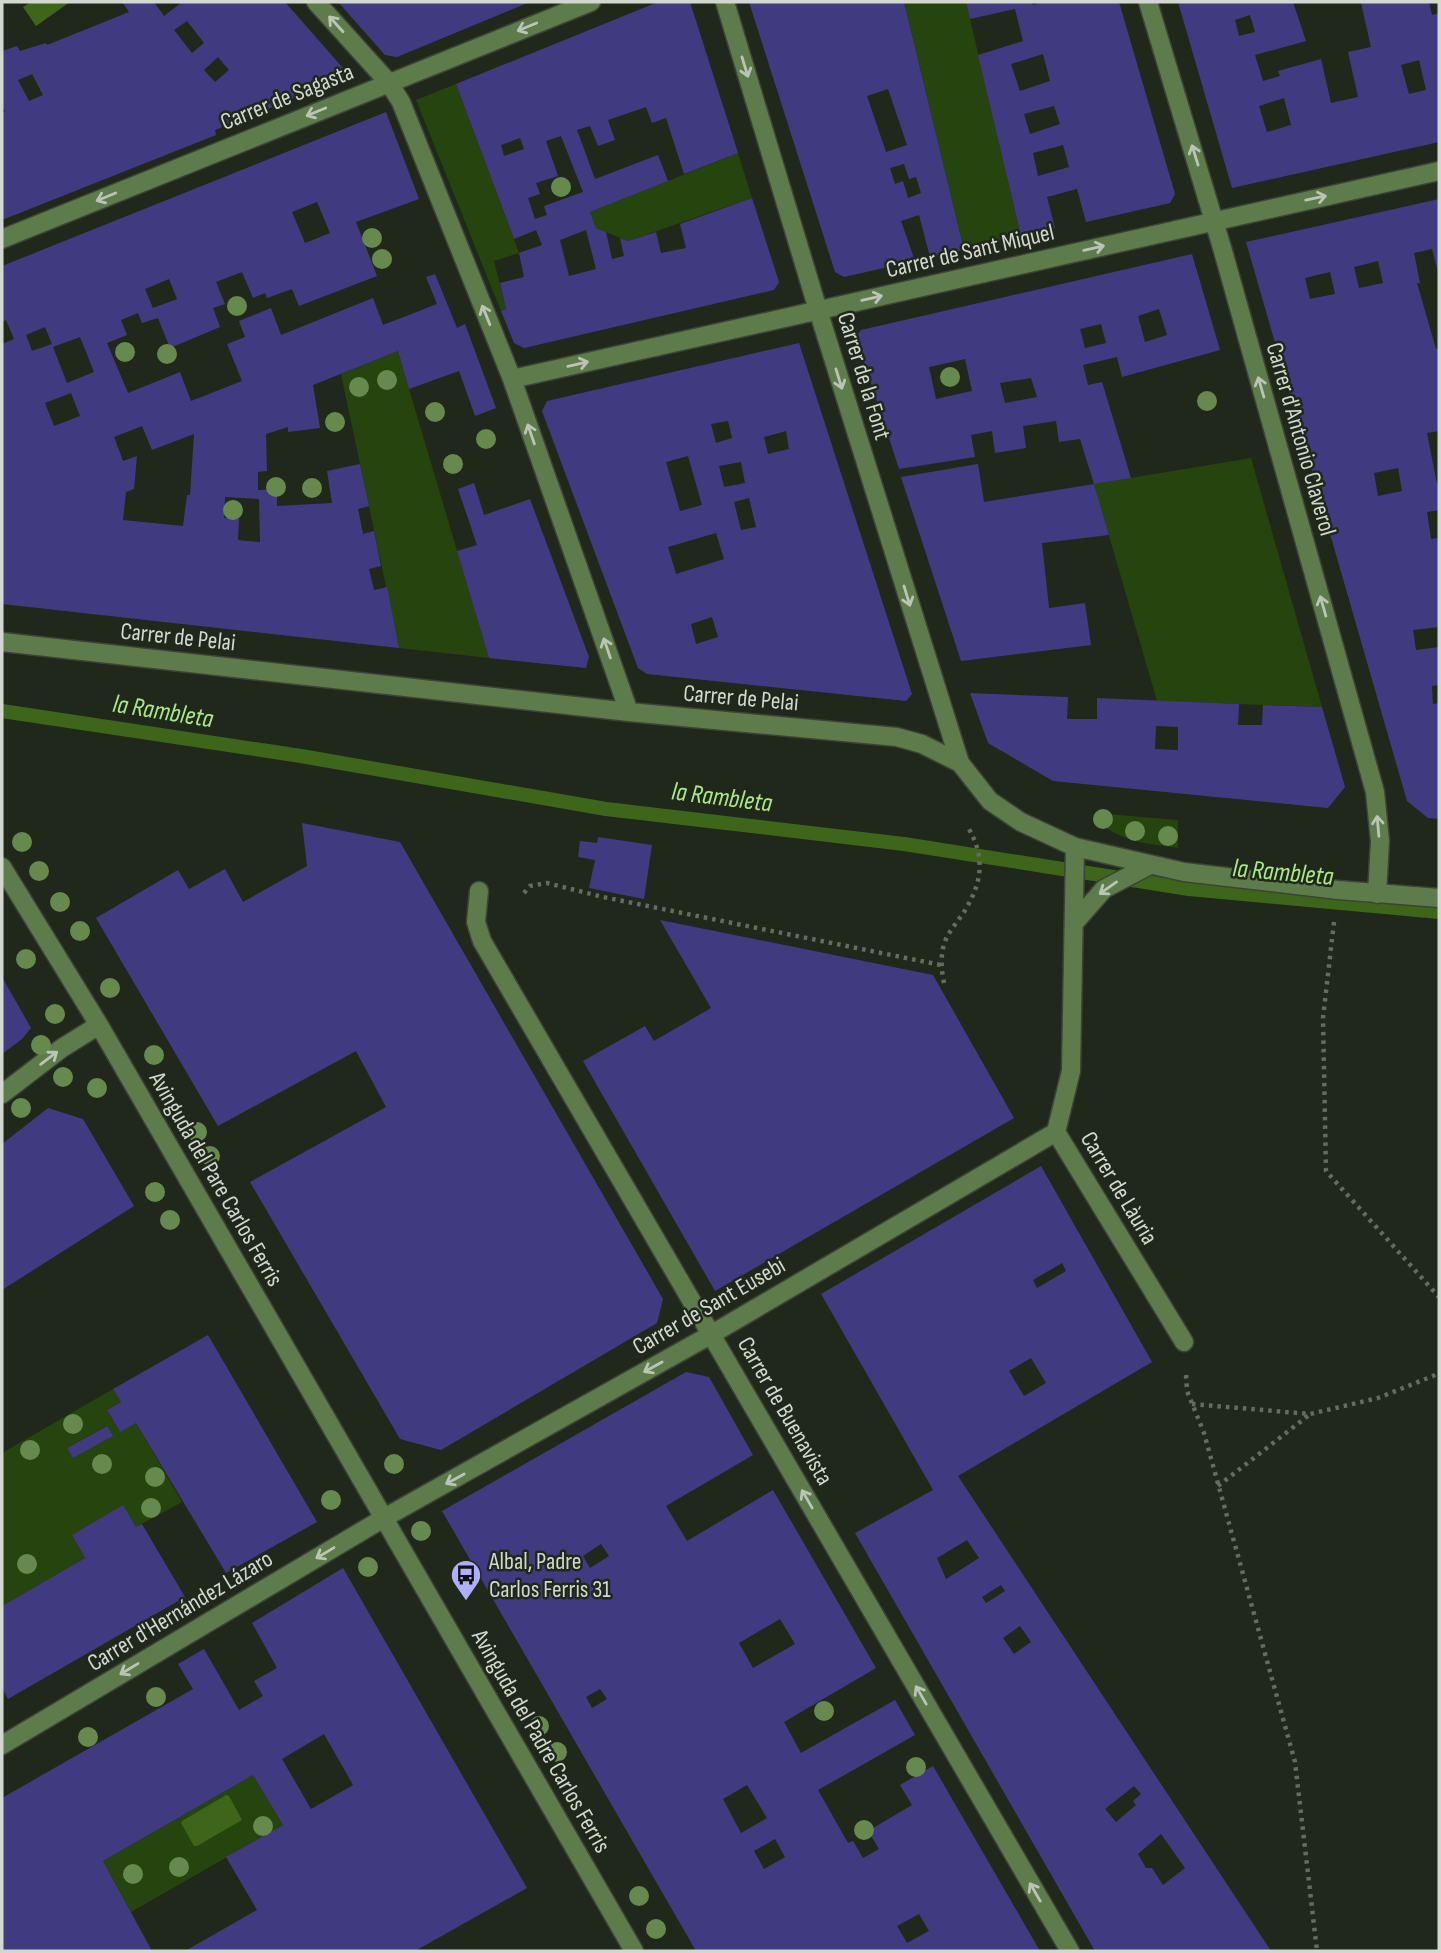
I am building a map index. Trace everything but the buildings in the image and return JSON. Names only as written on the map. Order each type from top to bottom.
[{"type":"street","points":[[316,2],[389,83],[403,106],[512,379],[629,712]]},
{"type":"street","name":"Carrer de Sagasta","points":[[2,239],[389,83],[567,6],[591,2]]},
{"type":"street","name":"Carrer de la Font","points":[[726,2],[818,310],[960,763]]},
{"type":"street","name":"Carrer d'Antonio Claverol","points":[[1149,2],[1376,792],[1380,841],[1377,894]]},
{"type":"street","name":"Carrer de Sant Miquel","points":[[512,379],[1439,171]]},
{"type":"street","name":"Carrer de Pelai","points":[[2,642],[629,712],[897,737],[922,744],[960,763],[990,801],[1021,822],[1076,847],[1184,872],[1377,894],[1439,898]]},
{"type":"street","name":"Carrer de Làuria","points":[[1076,847],[1071,1071],[1056,1132],[1184,1342]]},
{"type":"street","points":[[1074,922],[1104,889],[1150,865]]},
{"type":"street","name":"Avinguda del Pare Carlos Ferris","points":[[2,867],[99,1025],[384,1518]]},
{"type":"street","name":"Carrer de Buenavista","points":[[479,891],[476,922],[482,941],[1070,1951]]},
{"type":"street","points":[[2,1094],[62,1048],[99,1025]]},
{"type":"street","name":"Carrer de Sant Eusebi","points":[[384,1518],[712,1334],[1056,1132]]},
{"type":"street","name":"Carrer d'Hernández Lázaro","points":[[2,1745],[384,1518]]},
{"type":"street","name":"Avinguda del Padre Carlos Ferris","points":[[384,1518],[634,1951]]},
{"type":"path","points":[[944,983],[941,965],[945,941],[969,904],[979,876],[981,855],[978,844],[963,819]]},
{"type":"path","points":[[524,893],[530,886],[547,883],[603,897],[941,965]]},
{"type":"path","points":[[1338,890],[1323,1018],[1326,1171],[1439,1297]]},
{"type":"path","points":[[1192,1404],[1310,1414],[1378,1398],[1433,1377],[1439,1372]]},
{"type":"path","points":[[1186,1391],[1204,1433],[1295,1762],[1317,1951]]},
{"type":"path","points":[[1218,1486],[1310,1414]]},
{"type":"shaded area","points":[[31,2],[70,2],[36,26],[23,7]]},
{"type":"shaded area","points":[[904,2],[966,2],[1021,236],[964,250]]},
{"type":"shaded area","points":[[456,84],[519,253],[494,261],[506,309],[501,311],[416,100]]},
{"type":"shaded area","points":[[738,153],[752,198],[628,241],[596,228],[590,212]]},
{"type":"shaded area","points":[[398,351],[489,658],[399,648],[341,374]]},
{"type":"shaded area","points":[[1251,458],[1322,707],[1157,701],[1094,484]]},
{"type":"shaded area","points":[[1095,813],[1178,820],[1178,848],[1123,837],[1093,818]]},
{"type":"shaded area","points":[[113,1389],[121,1402],[107,1410],[119,1431],[136,1423],[182,1502],[136,1527],[122,1506],[72,1535],[85,1558],[2,1606],[2,1453]],"holes":[[[106,1426],[112,1436],[73,1458],[67,1448]]]},
{"type":"shaded area","points":[[253,1775],[283,1825],[131,1912],[103,1861]]},
{"type":"shaded area","points":[[226,1795],[242,1820],[194,1846],[182,1821]]},
{"type":"waterway","name":"la Rambleta","points":[[2,711],[301,756],[606,809],[904,844],[1189,889],[1439,912]]},
{"type":"place","name":"Albal, Padre Carlos Ferris 31","points":[[466,1602]]}]
